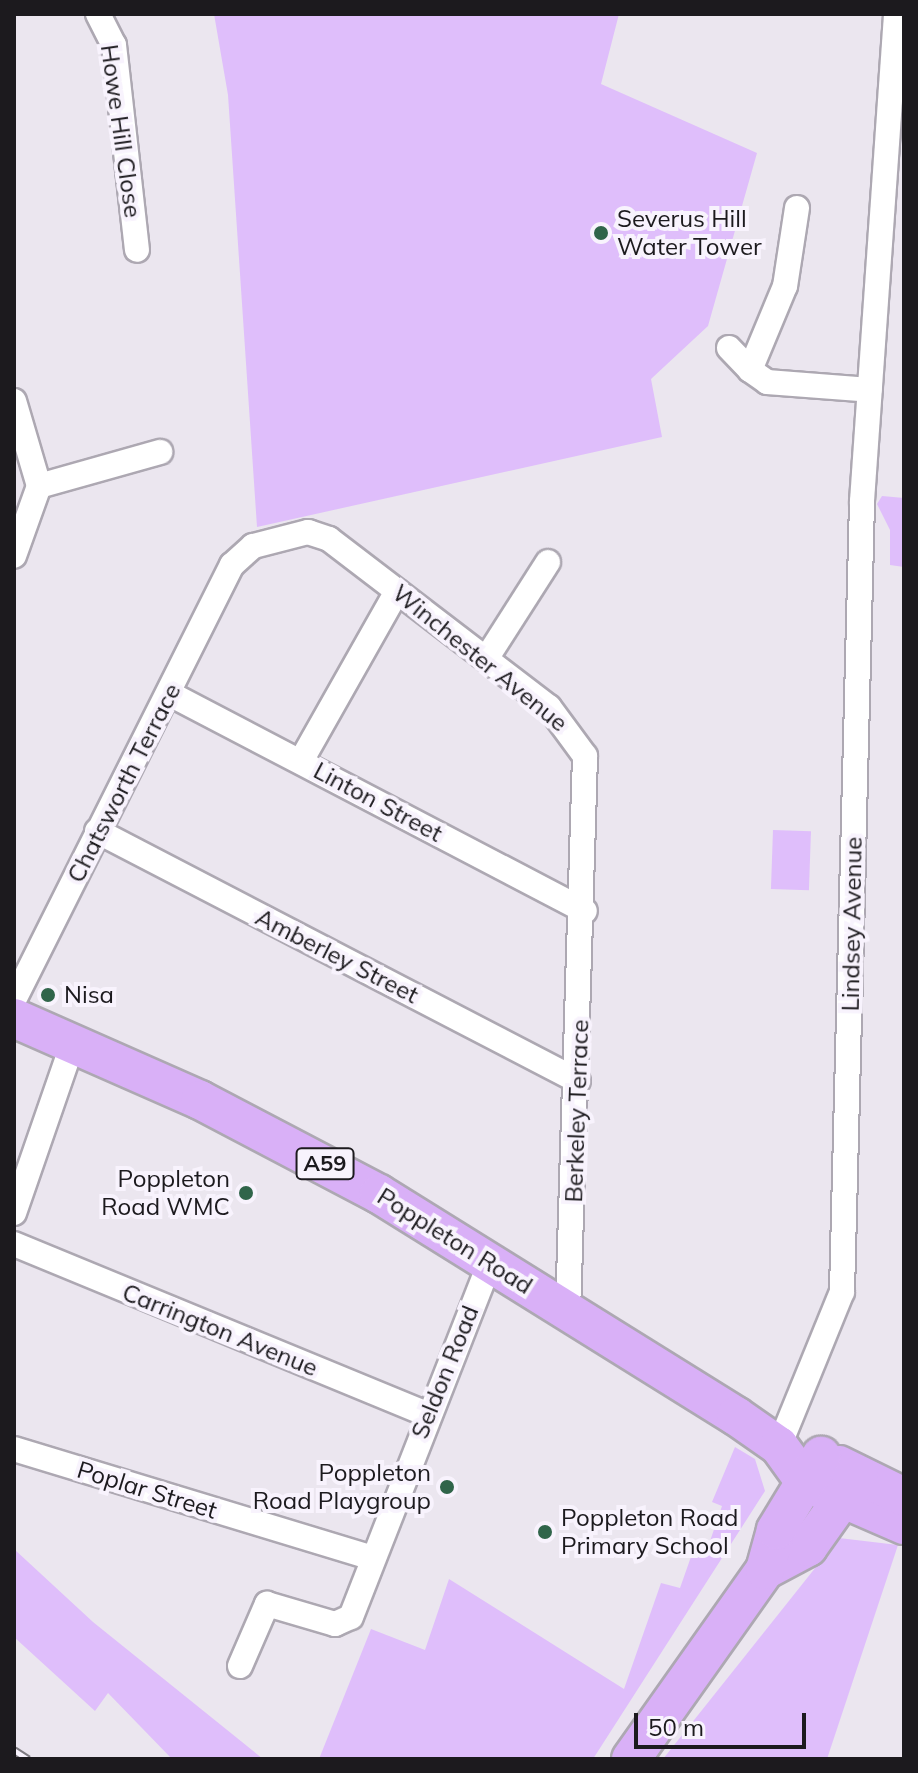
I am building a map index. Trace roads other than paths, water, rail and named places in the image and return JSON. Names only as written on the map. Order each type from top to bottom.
[{"type":"main road","name":"Poppleton Road","points":[[14,1018],[293,1147],[674,1374],[779,1446]]},
{"type":"main road","name":"A59","points":[[779,1446],[904,1525]]},
{"type":"main road","points":[[631,1759],[765,1570],[776,1530],[813,1469]]},
{"type":"main road","name":"A59","points":[[851,1489],[904,1497]]},
{"type":"main road","points":[[765,1570],[808,1547],[851,1489]]},
{"type":"street","name":"Howe Hill Close","points":[[98,14],[114,45],[137,250]]},
{"type":"street","name":"Lindsey Avenue","points":[[779,1446],[842,1292],[870,390],[896,14]]},
{"type":"street","points":[[750,370],[785,286],[797,208]]},
{"type":"street","points":[[729,348],[767,382],[870,390]]},
{"type":"street","points":[[14,401],[39,486],[14,556]]},
{"type":"street","points":[[39,486],[160,451]]},
{"type":"street","name":"Winchester Avenue","points":[[232,565],[253,546],[318,534],[486,659],[579,739],[588,777],[585,911]]},
{"type":"street","points":[[486,659],[548,562]]},
{"type":"street","name":"Chatsworth Terrace","points":[[14,1000],[232,565]]},
{"type":"street","points":[[301,761],[397,591]]},
{"type":"street","name":"Linton Street","points":[[170,694],[585,911]]},
{"type":"street","name":"Amberley Street","points":[[97,831],[578,1081]]},
{"type":"street","name":"Berkeley Terrace","points":[[568,1311],[585,911]]},
{"type":"street","points":[[14,1213],[73,1043]]},
{"type":"street","name":"Carrington Avenue","points":[[14,1244],[426,1414]]},
{"type":"street","name":"Seldon Road","points":[[240,1666],[267,1604],[335,1624],[351,1617],[426,1414],[490,1263]]},
{"type":"street","name":"Poplar Street","points":[[14,1449],[373,1558]]},
{"type":"railway","points":[[14,1750],[28,1759]]},
{"type":"place","name":"Severus Hill Water Tower","points":[[601,233]]},
{"type":"place","name":"Nisa","points":[[48,995]]},
{"type":"place","name":"Poppleton Road WMC","points":[[246,1193]]},
{"type":"place","name":"Poppleton Road Playgroup","points":[[447,1487]]},
{"type":"place","name":"Poppleton Road Primary School","points":[[545,1532]]}]
